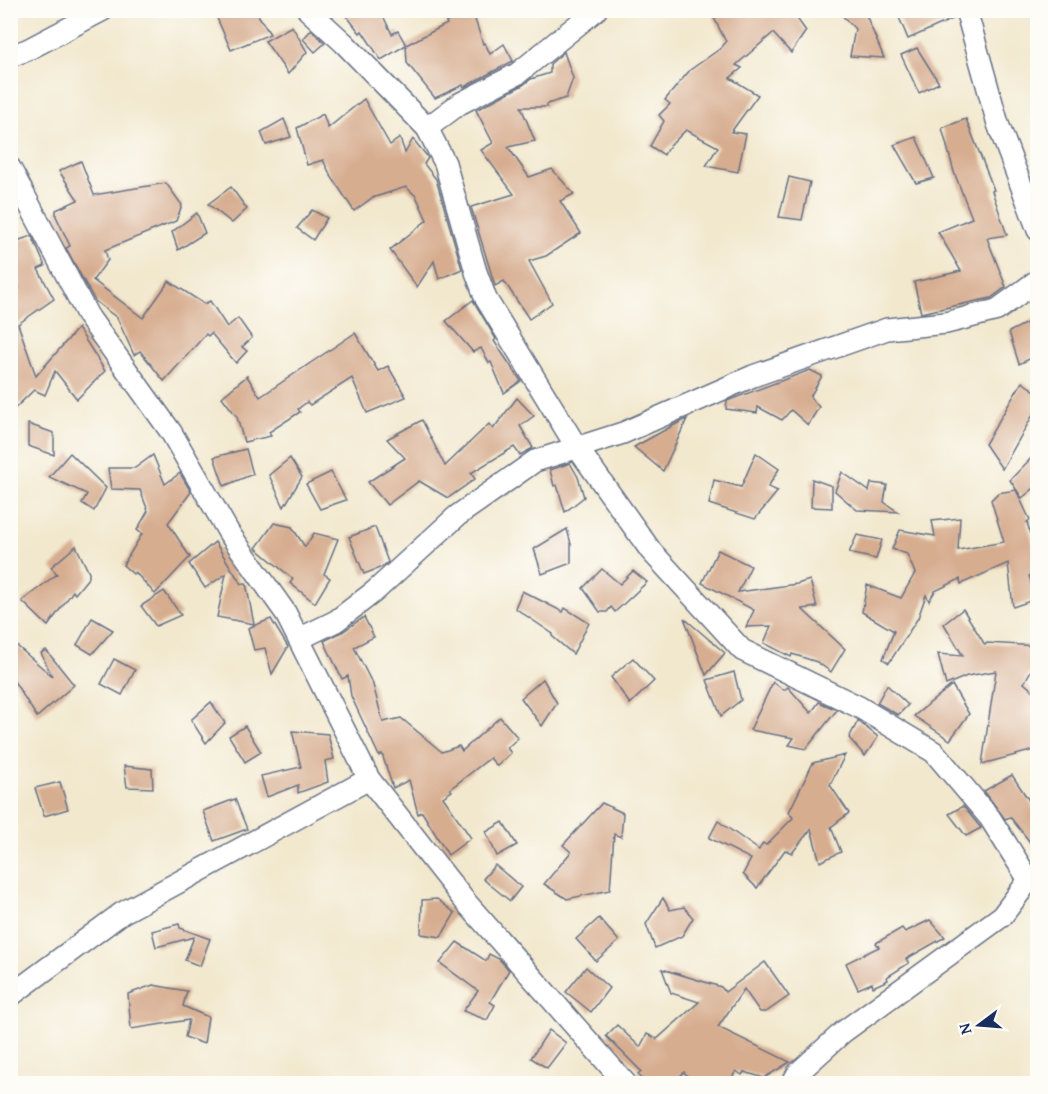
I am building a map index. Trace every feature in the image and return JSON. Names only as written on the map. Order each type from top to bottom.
[{"type":"street","points":[[10,56],[27,50],[103,10]]},
{"type":"street","points":[[308,10],[428,128],[445,163],[486,299],[576,446],[651,551],[742,650],[859,707],[934,752],[990,818],[1033,880],[1002,916],[843,1032],[798,1073],[792,1083]]},
{"type":"street","points":[[428,128],[459,104],[517,74],[596,10]]},
{"type":"street","points":[[966,10],[998,124],[1038,230]]},
{"type":"street","points":[[10,168],[88,316],[171,432],[230,533],[285,612],[369,779],[464,900],[626,1083]]},
{"type":"street","points":[[299,639],[336,621],[375,591],[457,516],[535,461],[576,446],[623,433],[753,376],[887,329],[946,323],[997,310],[1038,280]]},
{"type":"street","points":[[10,996],[122,913],[369,779]]},
{"type":"building","points":[[229,10],[255,10],[270,34],[231,50],[217,18]]},
{"type":"building","points":[[342,10],[380,10],[392,34],[398,31],[406,45],[381,60],[362,31],[360,33]]},
{"type":"building","points":[[467,10],[472,10],[483,44],[485,43],[490,54],[504,44],[513,61],[464,87],[463,85],[435,98],[407,63],[406,45],[447,24],[446,22]]},
{"type":"building","points":[[710,10],[791,10],[806,31],[791,53],[773,33],[736,65],[742,68],[730,78],[758,95],[731,132],[746,134],[738,172],[706,166],[718,147],[686,130],[664,155],[650,146],[664,121],[659,115],[670,104],[665,100],[690,70],[726,42]]},
{"type":"building","points":[[837,10],[864,10],[884,58],[850,56],[855,29]]},
{"type":"building","points":[[896,10],[954,10],[955,18],[908,39]]},
{"type":"building","points":[[292,26],[307,52],[288,74],[265,41]]},
{"type":"building","points":[[311,30],[325,43],[315,52],[303,39]]},
{"type":"building","points":[[917,48],[939,83],[919,93],[901,55]]},
{"type":"building","points":[[564,52],[573,78],[566,98],[547,104],[547,107],[521,107],[535,141],[508,147],[529,177],[552,169],[574,194],[560,201],[581,233],[546,256],[529,261],[552,303],[529,319],[504,281],[495,286],[471,207],[514,194],[481,150],[493,143],[476,110],[531,79],[550,73],[550,64]]},
{"type":"building","points":[[364,99],[390,145],[400,138],[405,153],[413,139],[428,158],[424,164],[436,179],[462,269],[439,279],[434,261],[417,287],[390,250],[427,220],[416,196],[406,187],[372,198],[354,211],[323,160],[307,165],[297,128],[323,114],[328,128]]},
{"type":"building","points":[[284,119],[291,137],[266,145],[261,132]]},
{"type":"building","points":[[966,119],[994,190],[992,191],[1007,235],[987,238],[1006,287],[991,298],[921,313],[914,282],[961,271],[938,232],[972,218],[954,172],[942,128]]},
{"type":"building","points":[[916,137],[934,178],[916,183],[894,145]]},
{"type":"building","points":[[81,161],[94,195],[166,183],[182,205],[176,221],[105,250],[108,260],[93,280],[143,318],[169,281],[204,304],[210,301],[227,327],[238,318],[252,338],[242,347],[247,351],[236,363],[211,333],[208,336],[206,334],[164,381],[140,351],[134,355],[117,318],[95,301],[66,248],[70,246],[56,216],[56,210],[78,200],[59,171]]},
{"type":"building","points":[[789,177],[810,182],[802,220],[779,217]]},
{"type":"building","points":[[231,187],[247,209],[232,223],[208,204]]},
{"type":"building","points":[[312,210],[327,218],[313,240],[297,228]]},
{"type":"building","points":[[197,213],[205,233],[178,250],[172,232]]},
{"type":"building","points":[[32,236],[45,266],[38,269],[54,299],[18,324],[36,376],[78,328],[105,371],[77,399],[55,371],[45,395],[34,390],[10,413],[10,292],[19,288],[10,266],[10,243]]},
{"type":"building","points":[[473,300],[496,339],[494,341],[521,381],[504,393],[491,362],[489,363],[481,348],[473,352],[446,321]]},
{"type":"building","points":[[1038,317],[1038,355],[1019,364],[1009,332]]},
{"type":"building","points":[[355,333],[378,371],[388,366],[406,397],[367,413],[352,378],[310,405],[307,402],[298,409],[300,412],[269,432],[271,436],[244,442],[237,417],[222,397],[247,376],[260,397]]},
{"type":"building","points":[[810,370],[822,376],[810,397],[819,407],[808,425],[791,410],[782,420],[758,407],[757,413],[726,409],[727,401]]},
{"type":"building","points":[[1022,382],[1038,393],[1038,406],[1002,469],[985,444]]},
{"type":"building","points":[[517,398],[534,416],[520,426],[533,448],[520,455],[514,447],[471,473],[475,479],[448,498],[419,481],[387,505],[368,482],[405,458],[387,439],[422,420],[445,466],[489,424],[493,429]]},
{"type":"building","points":[[687,419],[663,471],[634,447],[676,424]]},
{"type":"building","points":[[28,424],[54,433],[54,455],[28,446]]},
{"type":"building","points":[[246,449],[253,474],[224,486],[214,457]]},
{"type":"building","points":[[1038,451],[1038,485],[1022,498],[1010,480]]},
{"type":"building","points":[[70,453],[106,488],[94,511],[82,503],[87,494],[49,477]]},
{"type":"building","points":[[756,453],[779,469],[768,487],[778,491],[755,519],[709,504],[714,480],[741,487]]},
{"type":"building","points":[[153,455],[165,484],[180,473],[191,492],[168,523],[190,557],[155,594],[135,572],[133,574],[123,565],[142,534],[137,530],[148,511],[140,490],[111,489],[108,468],[135,468]]},
{"type":"building","points":[[290,458],[302,477],[284,507],[269,475]]},
{"type":"building","points":[[570,463],[578,477],[584,497],[565,512],[550,470]]},
{"type":"building","points":[[331,472],[346,500],[320,509],[306,484]]},
{"type":"building","points":[[842,472],[869,491],[871,483],[887,485],[884,502],[898,512],[857,510],[835,491]]},
{"type":"building","points":[[812,479],[832,486],[832,508],[811,507]]},
{"type":"building","points":[[1016,490],[1030,520],[1027,522],[1038,560],[1038,573],[1029,576],[1036,599],[1013,607],[1008,563],[961,584],[960,579],[935,591],[929,601],[926,595],[918,618],[889,663],[883,659],[894,631],[862,612],[867,585],[901,598],[915,573],[907,554],[892,549],[900,530],[935,536],[932,521],[960,518],[958,550],[1004,542],[991,500],[998,493]]},
{"type":"building","points":[[274,523],[292,527],[305,547],[314,533],[338,539],[324,574],[330,578],[315,603],[290,583],[293,579],[256,548]]},
{"type":"building","points":[[375,527],[388,562],[364,574],[349,537]]},
{"type":"building","points":[[567,529],[571,544],[571,563],[542,574],[534,549]]},
{"type":"building","points":[[857,535],[882,540],[876,559],[849,553]]},
{"type":"building","points":[[215,542],[241,584],[246,583],[254,624],[217,617],[226,574],[205,588],[189,564]]},
{"type":"building","points":[[76,546],[89,577],[75,594],[73,591],[48,626],[22,601],[57,574],[51,567]]},
{"type":"building","points":[[718,550],[751,566],[738,592],[797,584],[810,580],[817,607],[802,609],[845,649],[831,672],[817,662],[792,654],[791,657],[764,643],[771,626],[746,627],[754,610],[702,583]]},
{"type":"building","points":[[602,569],[620,584],[633,571],[647,582],[615,612],[611,607],[607,612],[600,612],[583,588]]},
{"type":"building","points":[[164,591],[181,615],[156,626],[141,606]]},
{"type":"building","points":[[522,591],[563,612],[565,608],[589,623],[573,654],[552,636],[553,634],[515,608]]},
{"type":"building","points":[[963,609],[985,645],[987,643],[1038,646],[1038,658],[1024,683],[1038,695],[1038,749],[982,764],[996,671],[967,676],[946,685],[938,654],[963,656],[944,624]]},
{"type":"building","points":[[364,617],[374,637],[354,647],[372,681],[383,722],[401,718],[442,752],[459,746],[462,751],[500,717],[518,738],[507,748],[511,753],[497,766],[490,758],[443,797],[471,838],[448,855],[422,812],[418,814],[409,780],[393,788],[382,754],[379,756],[351,696],[348,676],[342,679],[324,641]]},
{"type":"building","points":[[92,618],[113,630],[92,654],[77,645]]},
{"type":"building","points":[[684,618],[725,653],[706,675]]},
{"type":"building","points":[[271,619],[288,647],[272,674],[265,648],[254,650],[248,628]]},
{"type":"building","points":[[10,640],[52,676],[41,653],[46,650],[74,685],[37,717],[10,675]]},
{"type":"building","points":[[633,658],[654,681],[630,704],[611,677]]},
{"type":"building","points":[[114,659],[135,670],[122,695],[101,684]]},
{"type":"building","points":[[734,672],[741,700],[721,716],[707,680]]},
{"type":"building","points":[[543,679],[557,703],[542,726],[521,698]]},
{"type":"building","points":[[773,682],[784,690],[788,687],[811,713],[819,702],[837,710],[806,749],[789,745],[794,738],[750,730]]},
{"type":"building","points":[[887,685],[908,705],[898,715],[877,703]]},
{"type":"building","points":[[952,685],[969,714],[950,740],[914,716]]},
{"type":"building","points":[[211,702],[225,723],[206,743],[191,720]]},
{"type":"building","points":[[858,721],[878,737],[865,756],[849,738]]},
{"type":"building","points":[[245,726],[261,752],[245,762],[229,736]]},
{"type":"building","points":[[292,731],[328,734],[334,759],[325,761],[328,782],[298,793],[298,785],[267,797],[261,776],[301,767]]},
{"type":"building","points":[[845,755],[830,785],[849,813],[831,827],[841,852],[820,862],[811,829],[792,853],[785,850],[757,888],[743,874],[751,859],[709,838],[718,821],[759,850],[763,843],[766,845],[793,818],[789,812],[813,763]]},
{"type":"building","points":[[124,766],[152,769],[153,788],[127,787]]},
{"type":"building","points":[[1012,775],[1038,814],[1038,852],[1010,817],[1005,819],[984,791]]},
{"type":"building","points":[[60,782],[68,809],[44,816],[35,788]]},
{"type":"building","points":[[235,799],[247,829],[214,841],[203,811]]},
{"type":"building","points":[[602,803],[623,813],[621,837],[614,834],[610,890],[567,899],[544,884],[571,852],[563,845]]},
{"type":"building","points":[[963,806],[981,828],[966,836],[949,814]]},
{"type":"building","points":[[503,822],[517,845],[497,856],[486,832]]},
{"type":"building","points":[[495,865],[521,887],[510,901],[483,879]]},
{"type":"building","points":[[663,898],[670,910],[684,907],[693,918],[682,936],[655,948],[646,924]]},
{"type":"building","points":[[437,899],[455,913],[441,937],[421,934],[422,900]]},
{"type":"building","points":[[599,918],[619,941],[596,961],[576,939]]},
{"type":"building","points":[[930,920],[945,937],[906,959],[909,963],[887,977],[888,980],[873,987],[872,983],[858,989],[846,963],[879,947],[876,943],[902,928],[905,932]]},
{"type":"building","points":[[179,924],[180,928],[210,939],[200,966],[185,960],[194,937],[156,947],[152,931]]},
{"type":"building","points":[[457,942],[486,961],[489,954],[499,959],[509,970],[490,1002],[495,1005],[487,1020],[463,1011],[478,991],[440,963]]},
{"type":"building","points":[[765,962],[789,996],[766,1012],[760,1012],[744,989],[718,1027],[790,1062],[764,1078],[744,1072],[742,1075],[736,1071],[729,1083],[692,1083],[684,1072],[673,1083],[645,1083],[638,1074],[641,1071],[606,1036],[617,1025],[640,1047],[647,1034],[657,1039],[699,1002],[671,993],[662,969],[721,987],[725,992]]},
{"type":"building","points":[[586,967],[609,988],[591,1012],[566,992]]},
{"type":"building","points":[[153,985],[187,991],[183,1006],[208,1017],[204,1044],[185,1037],[189,1020],[131,1029],[128,994]]},
{"type":"building","points":[[549,1030],[566,1043],[547,1068],[531,1058]]}]
